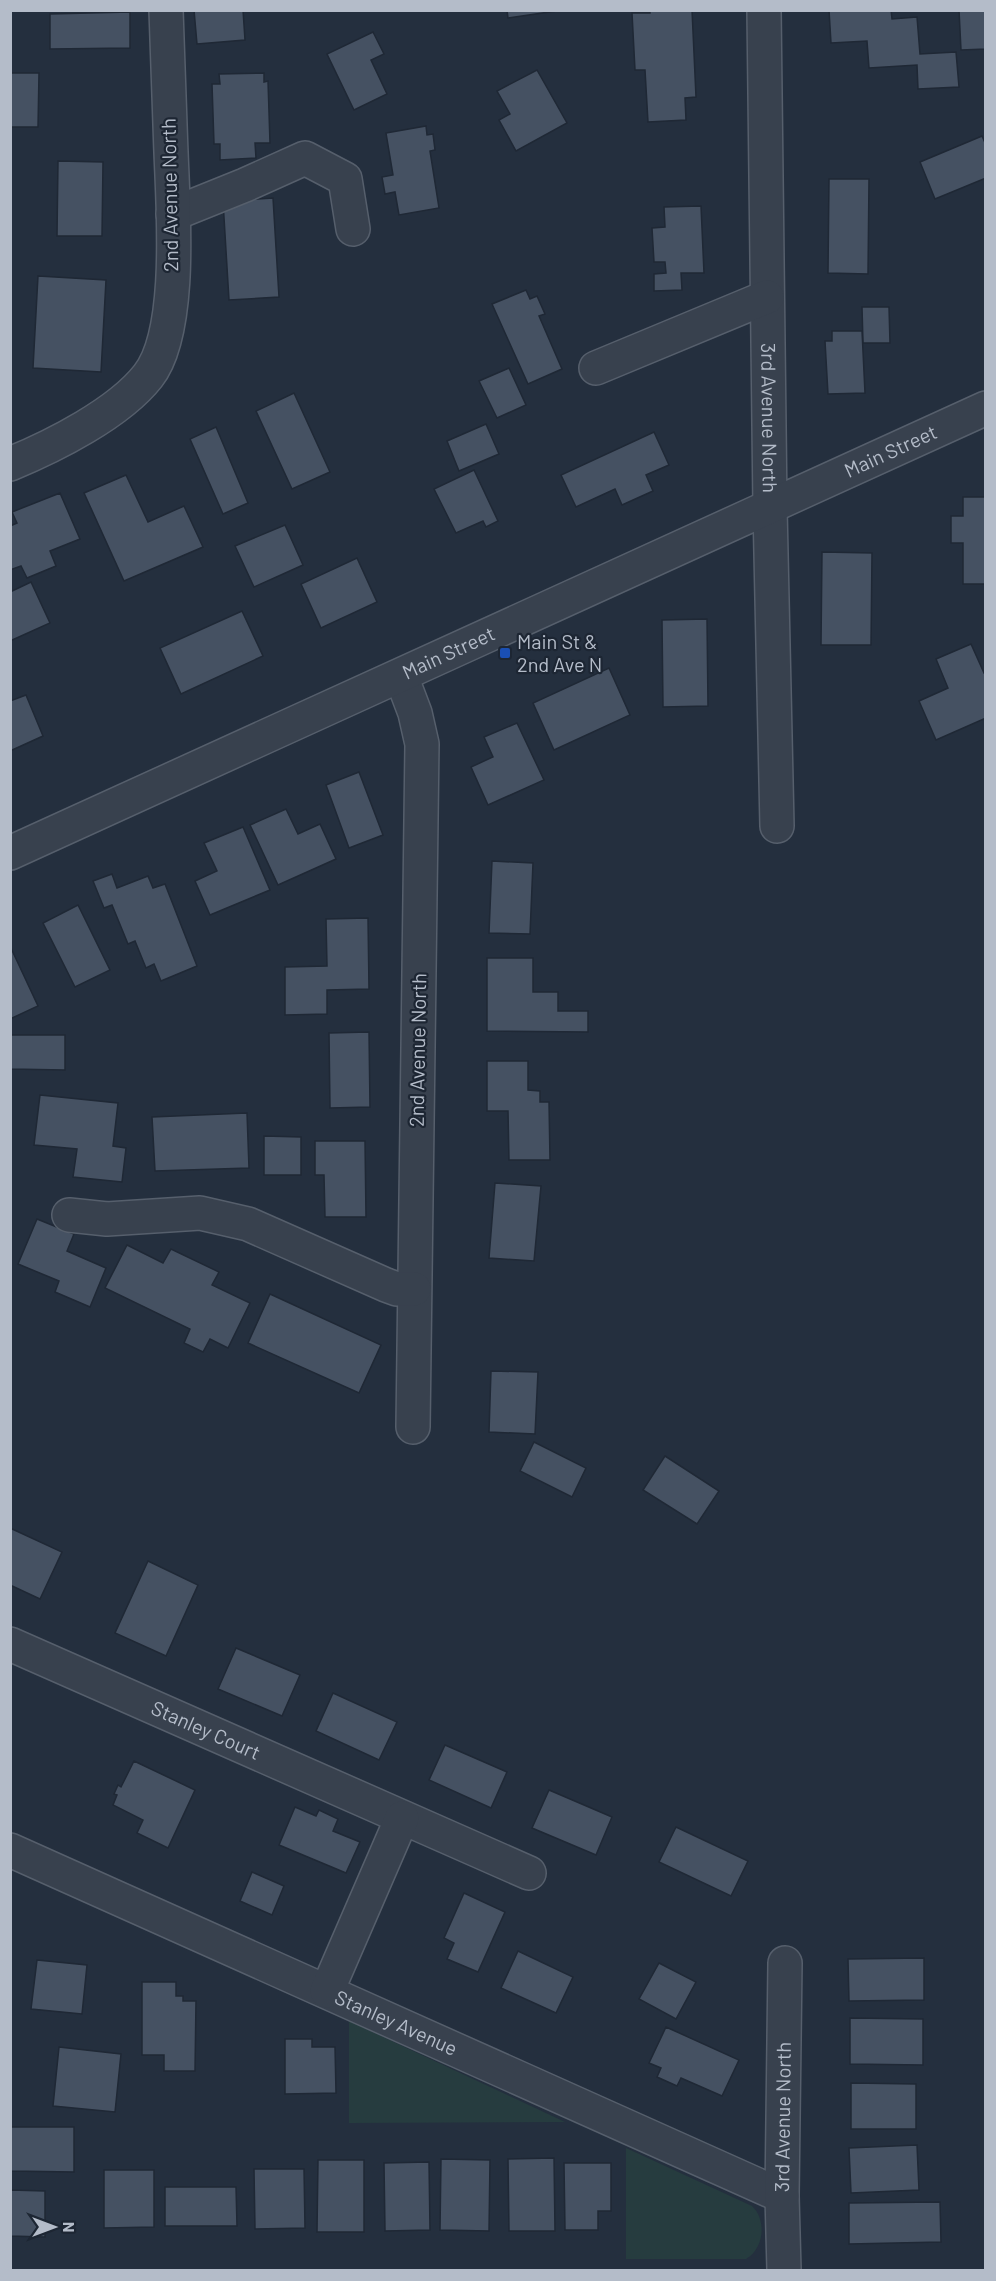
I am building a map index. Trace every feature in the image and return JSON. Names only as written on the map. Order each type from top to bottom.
[{"type":"street","name":"2nd Avenue North","points":[[10,464],[30,456],[102,416],[126,398],[149,375],[161,349],[169,320],[174,243],[166,10]]},
{"type":"street","name":"3rd Avenue North","points":[[764,10],[770,508],[777,826]]},
{"type":"street","points":[[173,214],[305,158],[345,178],[353,229]]},
{"type":"street","points":[[596,368],[767,297]]},
{"type":"street","name":"Main Street","points":[[10,853],[986,408]]},
{"type":"street","name":"2nd Avenue North","points":[[401,676],[416,713],[422,744],[413,1427]]},
{"type":"street","points":[[69,1215],[107,1219],[200,1213],[238,1221],[386,1286],[414,1289]]},
{"type":"street","name":"Stanley Court","points":[[10,1644],[530,1874]]},
{"type":"street","points":[[327,1991],[402,1818]]},
{"type":"street","name":"Stanley Avenue","points":[[10,1850],[782,2196]]},
{"type":"street","name":"3rd Avenue North","points":[[784,2271],[782,2196],[785,1963]]},
{"type":"green space","points":[[349,2021],[565,2122],[349,2123]]},
{"type":"green space","points":[[626,2148],[752,2206],[757,2212],[761,2226],[760,2242],[757,2248],[746,2259],[626,2259]]},
{"type":"building","points":[[194,10],[243,10],[245,40],[197,44]]},
{"type":"building","points":[[507,10],[556,10],[556,11],[508,18]]},
{"type":"building","points":[[650,10],[692,10],[696,97],[685,98],[686,120],[648,122],[645,70],[635,70],[632,13],[650,13]]},
{"type":"building","points":[[829,10],[891,10],[892,19],[917,17],[920,54],[956,52],[959,87],[918,89],[917,65],[869,68],[867,41],[831,43]]},
{"type":"building","points":[[959,10],[986,10],[986,49],[961,50]]},
{"type":"building","points":[[130,12],[130,48],[50,49],[50,14]]},
{"type":"building","points":[[373,32],[384,54],[371,60],[387,94],[354,110],[327,54]]},
{"type":"building","points":[[537,70],[567,123],[516,151],[499,120],[510,114],[497,91]]},
{"type":"building","points":[[10,73],[39,73],[38,127],[10,127]]},
{"type":"building","points":[[264,73],[264,82],[268,81],[270,143],[255,143],[256,158],[220,160],[220,144],[214,144],[212,84],[220,84],[219,74]]},
{"type":"building","points":[[426,126],[427,135],[433,134],[435,150],[430,151],[439,208],[399,215],[395,192],[385,194],[382,177],[393,175],[386,133]]},
{"type":"building","points":[[982,136],[986,145],[986,178],[935,199],[920,162]]},
{"type":"building","points":[[58,161],[103,162],[102,236],[57,236]]},
{"type":"building","points":[[829,179],[869,179],[868,274],[828,273]]},
{"type":"building","points":[[273,198],[279,297],[229,300],[223,201]]},
{"type":"building","points":[[701,206],[704,273],[681,273],[682,290],[654,291],[654,274],[666,273],[665,262],[654,262],[652,228],[665,227],[664,207]]},
{"type":"building","points":[[38,276],[106,280],[101,372],[33,368]]},
{"type":"building","points":[[526,290],[530,299],[537,296],[545,314],[539,316],[562,369],[528,384],[492,304]]},
{"type":"building","points":[[862,307],[889,307],[890,343],[863,343]]},
{"type":"building","points":[[832,331],[862,331],[865,393],[828,394],[825,341],[832,341]]},
{"type":"building","points":[[509,368],[526,405],[497,418],[479,381]]},
{"type":"building","points":[[294,393],[330,472],[292,489],[256,411]]},
{"type":"building","points":[[486,424],[499,454],[459,471],[447,441]]},
{"type":"building","points":[[216,427],[248,503],[223,514],[190,439]]},
{"type":"building","points":[[654,432],[669,465],[646,475],[653,491],[622,505],[615,489],[576,507],[561,475]]},
{"type":"building","points":[[474,470],[498,521],[486,527],[483,521],[456,533],[434,489]]},
{"type":"building","points":[[126,475],[148,522],[184,506],[203,547],[124,581],[84,493]]},
{"type":"building","points":[[60,493],[80,539],[50,551],[56,566],[27,578],[21,566],[10,570],[10,526],[17,523],[12,512]]},
{"type":"building","points":[[963,497],[986,497],[986,584],[963,584],[963,543],[951,543],[951,516],[963,516]]},
{"type":"building","points":[[285,525],[303,565],[254,587],[235,546]]},
{"type":"building","points":[[822,552],[872,553],[871,645],[821,645]]},
{"type":"building","points":[[357,558],[377,602],[321,628],[301,584]]},
{"type":"building","points":[[31,582],[50,623],[10,641],[10,592]]},
{"type":"building","points":[[242,611],[263,656],[181,694],[160,648]]},
{"type":"building","points":[[707,619],[708,706],[663,707],[662,620]]},
{"type":"building","points":[[971,644],[984,673],[986,672],[986,718],[936,740],[919,701],[948,688],[936,659]]},
{"type":"building","points":[[609,668],[630,715],[554,750],[533,703]]},
{"type":"building","points":[[26,695],[43,736],[10,751],[10,701]]},
{"type":"building","points":[[517,723],[544,780],[488,805],[471,767],[493,757],[484,737]]},
{"type":"building","points":[[359,772],[383,835],[349,848],[326,785]]},
{"type":"building","points":[[286,809],[298,834],[320,824],[336,859],[278,885],[250,825]]},
{"type":"building","points":[[243,827],[270,890],[210,915],[195,881],[217,871],[204,843]]},
{"type":"building","points":[[492,861],[533,863],[530,934],[489,933]]},
{"type":"building","points":[[112,874],[117,888],[148,876],[153,888],[165,884],[197,966],[161,981],[154,964],[146,968],[135,941],[128,944],[112,905],[104,908],[93,881]]},
{"type":"building","points":[[78,905],[110,970],[75,987],[43,923]]},
{"type":"building","points":[[368,918],[369,989],[327,990],[327,1014],[285,1015],[285,967],[327,966],[326,919]]},
{"type":"building","points":[[10,946],[38,1006],[10,1019]]},
{"type":"building","points":[[487,958],[533,958],[533,992],[558,992],[558,1011],[588,1011],[588,1032],[487,1031]]},
{"type":"building","points":[[369,1032],[370,1107],[330,1108],[329,1033]]},
{"type":"building","points":[[10,1035],[65,1035],[65,1070],[10,1069]]},
{"type":"building","points":[[487,1061],[528,1061],[528,1090],[540,1091],[540,1102],[549,1102],[550,1160],[509,1160],[508,1111],[487,1111]]},
{"type":"building","points":[[40,1095],[118,1103],[113,1146],[126,1148],[122,1182],[73,1177],[77,1149],[34,1145]]},
{"type":"building","points":[[247,1113],[249,1168],[155,1171],[152,1117]]},
{"type":"building","points":[[264,1136],[301,1137],[301,1175],[264,1175]]},
{"type":"building","points":[[315,1141],[365,1141],[366,1217],[325,1217],[324,1175],[315,1175]]},
{"type":"building","points":[[495,1183],[541,1186],[534,1261],[489,1258]]},
{"type":"building","points":[[37,1219],[74,1234],[67,1251],[106,1268],[90,1307],[55,1292],[59,1281],[18,1264]]},
{"type":"building","points":[[127,1245],[163,1263],[171,1249],[219,1272],[212,1285],[250,1303],[228,1348],[210,1339],[203,1352],[184,1343],[190,1329],[105,1288]]},
{"type":"building","points":[[270,1294],[381,1345],[359,1393],[248,1343]]},
{"type":"building","points":[[491,1371],[538,1372],[535,1434],[489,1432]]},
{"type":"building","points":[[534,1442],[586,1468],[572,1497],[520,1471]]},
{"type":"building","points":[[665,1456],[719,1491],[697,1524],[643,1490]]},
{"type":"building","points":[[10,1528],[62,1552],[40,1599],[10,1585]]},
{"type":"building","points":[[148,1561],[198,1585],[166,1656],[115,1633]]},
{"type":"building","points":[[236,1648],[300,1675],[282,1716],[218,1689]]},
{"type":"building","points":[[333,1693],[397,1722],[379,1760],[316,1731]]},
{"type":"building","points":[[445,1745],[507,1772],[491,1808],[429,1780]]},
{"type":"building","points":[[134,1761],[195,1790],[168,1848],[137,1833],[143,1820],[113,1805],[118,1785],[121,1787]]},
{"type":"building","points":[[549,1790],[612,1817],[596,1855],[532,1828]]},
{"type":"building","points":[[295,1807],[316,1816],[319,1810],[338,1819],[333,1831],[360,1842],[346,1873],[279,1845]]},
{"type":"building","points":[[676,1827],[748,1861],[731,1896],[659,1862]]},
{"type":"building","points":[[252,1872],[284,1886],[272,1915],[240,1901]]},
{"type":"building","points":[[464,1893],[505,1912],[478,1972],[447,1959],[454,1943],[444,1938]]},
{"type":"building","points":[[518,1951],[573,1977],[556,2013],[501,1988]]},
{"type":"building","points":[[924,1958],[924,2000],[849,2001],[848,1959]]},
{"type":"building","points":[[37,1960],[87,1965],[82,2014],[31,2009]]},
{"type":"building","points":[[659,1963],[696,1982],[676,2019],[639,1999]]},
{"type":"building","points":[[142,1982],[176,1982],[176,1996],[183,1996],[183,2001],[196,2001],[195,2071],[164,2071],[164,2055],[142,2055]]},
{"type":"building","points":[[850,2018],[923,2019],[923,2065],[850,2064]]},
{"type":"building","points":[[666,2027],[739,2060],[722,2096],[681,2078],[677,2086],[657,2077],[661,2068],[649,2063]]},
{"type":"building","points":[[285,2039],[312,2039],[312,2047],[335,2047],[336,2093],[285,2094]]},
{"type":"building","points":[[59,2047],[121,2054],[115,2112],[53,2106]]},
{"type":"building","points":[[851,2083],[916,2084],[916,2129],[851,2129]]},
{"type":"building","points":[[10,2127],[74,2127],[74,2172],[10,2171]]},
{"type":"building","points":[[917,2145],[919,2190],[851,2193],[849,2148]]},
{"type":"building","points":[[554,2158],[555,2231],[509,2231],[508,2159]]},
{"type":"building","points":[[441,2159],[490,2160],[489,2231],[440,2230]]},
{"type":"building","points":[[318,2160],[364,2160],[364,2232],[317,2232]]},
{"type":"building","points":[[429,2162],[430,2230],[385,2231],[384,2163]]},
{"type":"building","points":[[564,2163],[611,2163],[611,2211],[598,2211],[598,2230],[565,2230]]},
{"type":"building","points":[[254,2169],[304,2169],[305,2228],[255,2229]]},
{"type":"building","points":[[104,2170],[154,2170],[154,2227],[104,2228]]},
{"type":"building","points":[[165,2187],[236,2187],[237,2226],[165,2226]]},
{"type":"building","points":[[10,2190],[45,2191],[45,2237],[10,2236]]},
{"type":"building","points":[[940,2202],[941,2242],[849,2244],[849,2203]]},
{"type":"place","name":"Main St & 2nd Ave N","points":[[505,653]]}]
